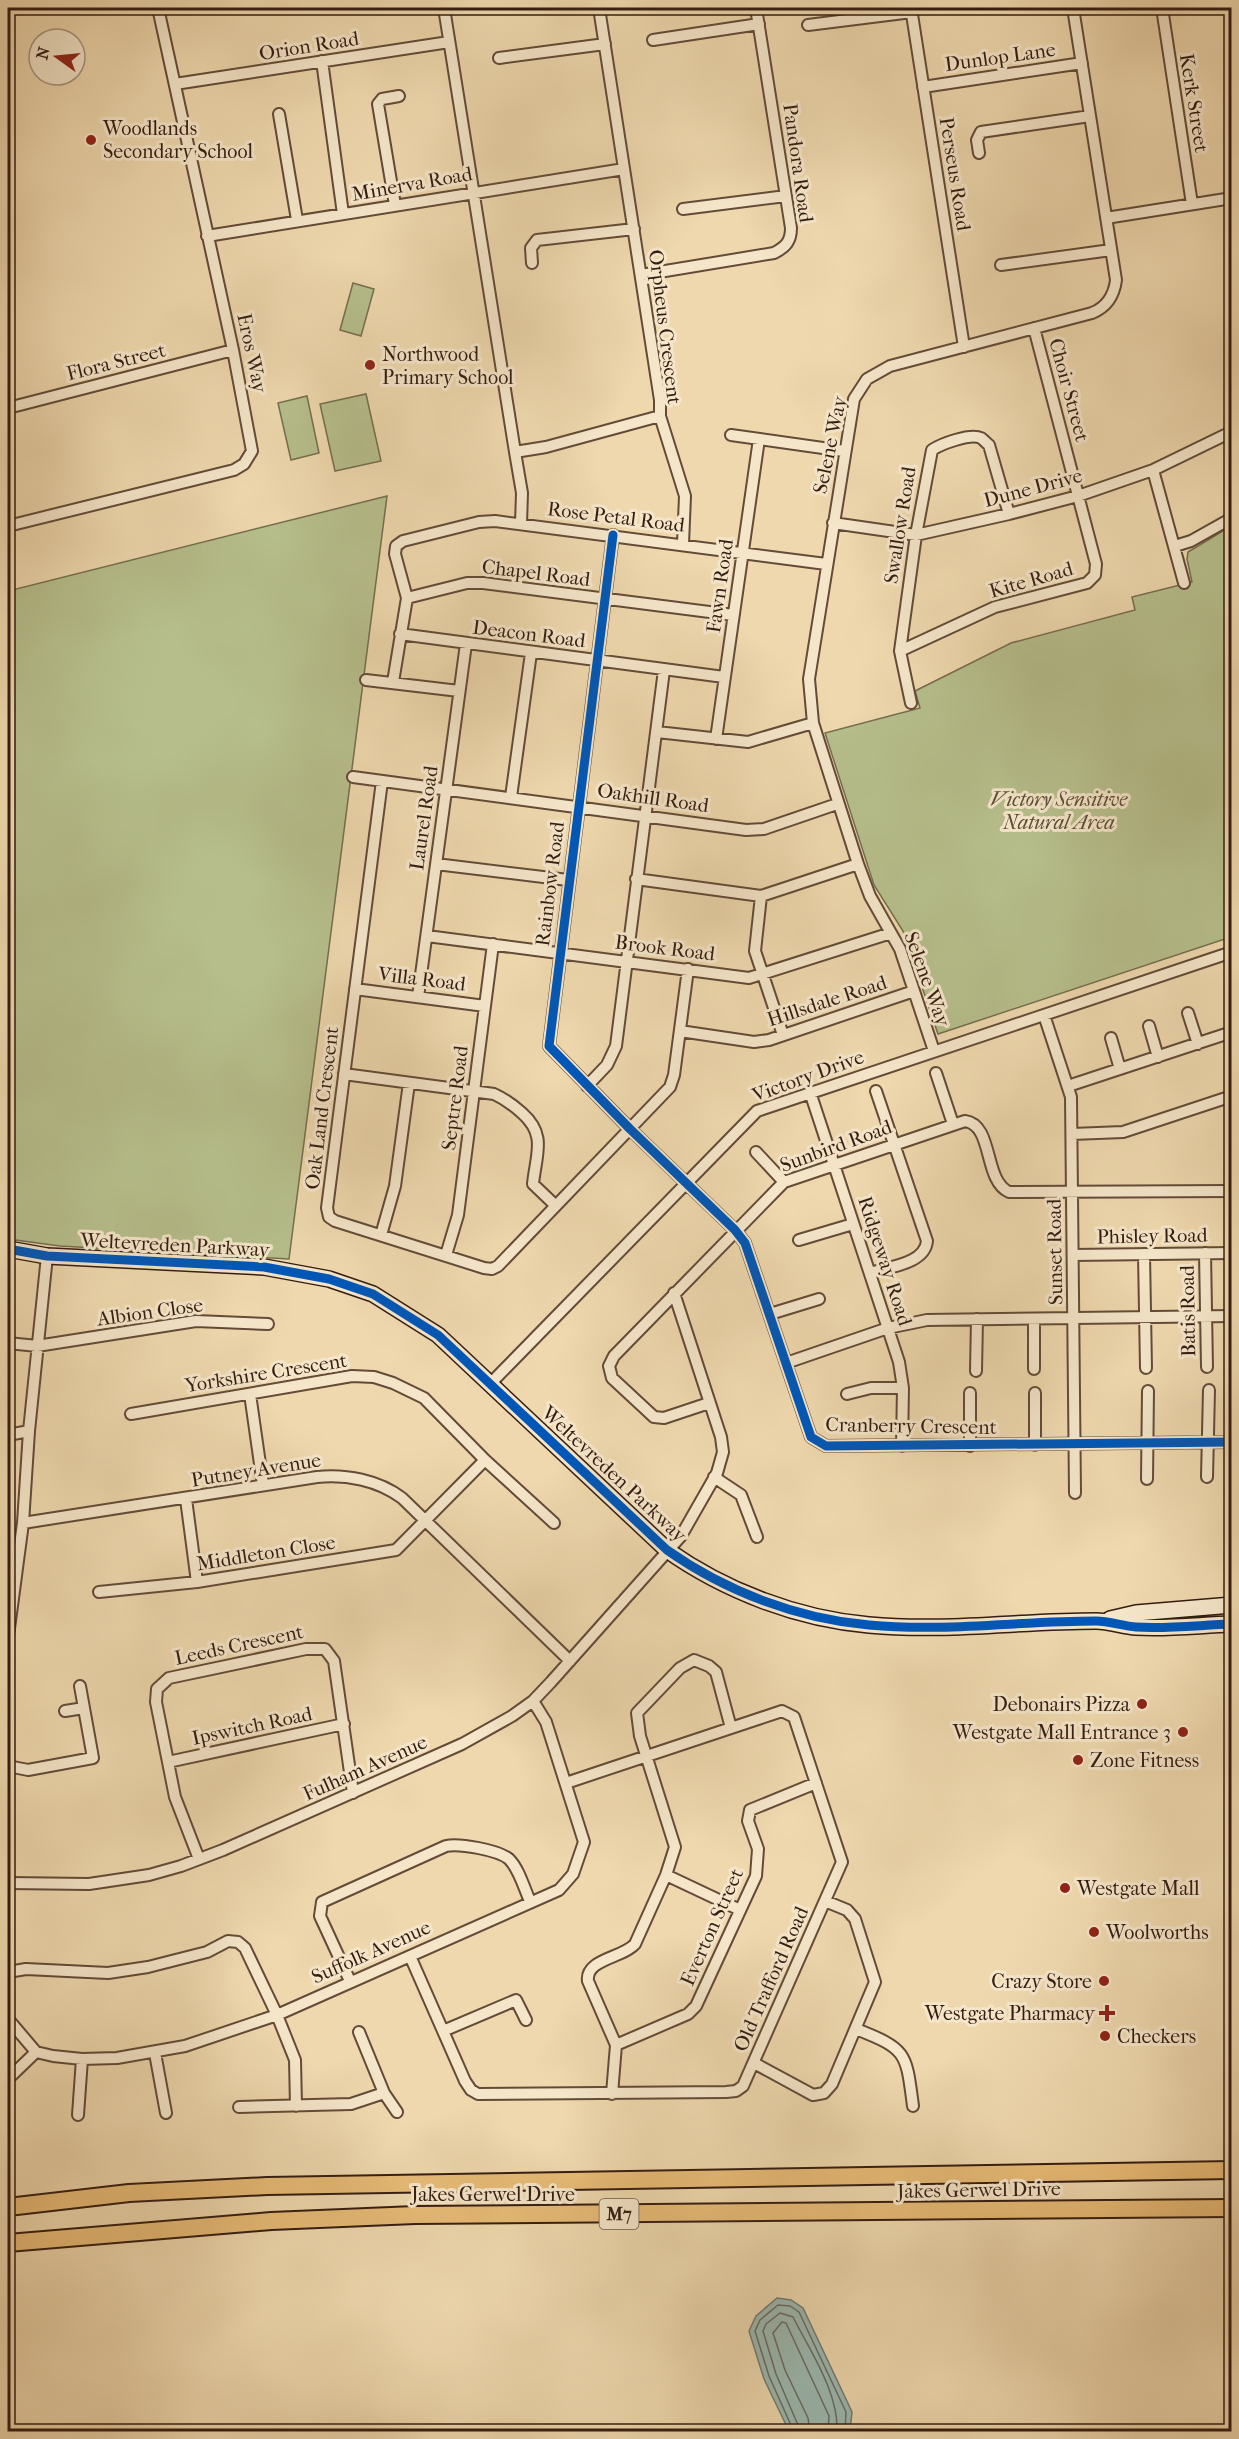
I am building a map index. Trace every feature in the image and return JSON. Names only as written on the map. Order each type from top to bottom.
[{"type":"main road","name":"Jakes Gerwel Drive","points":[[8,2207],[129,2193],[267,2186],[1232,2170]]},
{"type":"main road","name":"Jakes Gerwel Drive","points":[[8,2243],[259,2222],[415,2215],[1232,2208]]},
{"type":"street","name":"Eros Way","points":[[8,526],[234,470],[244,464],[252,451],[252,440],[233,350],[158,8]]},
{"type":"street","points":[[444,8],[522,492],[520,524]]},
{"type":"street","name":"Orpheus Crescent","points":[[515,452],[546,447],[660,416],[660,400],[599,8]]},
{"type":"street","name":"Pandora Road","points":[[641,275],[774,253],[786,246],[791,234],[756,8]]},
{"type":"street","name":"Selene Way","points":[[934,1051],[900,949],[870,896],[837,804],[813,723],[809,679],[854,399],[867,379],[890,366],[1092,313],[1107,304],[1113,293],[1116,280],[1073,8]]},
{"type":"street","name":"Kerk Street","points":[[1162,8],[1192,204]]},
{"type":"street","points":[[1228,8],[1232,18]]},
{"type":"street","points":[[808,25],[911,10]]},
{"type":"street","name":"Perseus Road","points":[[911,10],[964,347]]},
{"type":"street","points":[[653,40],[759,24]]},
{"type":"street","name":"Orion Road","points":[[175,84],[449,42]]},
{"type":"street","points":[[499,58],[605,44]]},
{"type":"street","points":[[322,62],[343,214]]},
{"type":"street","name":"Dunlop Lane","points":[[923,87],[1082,63]]},
{"type":"street","points":[[395,205],[378,104],[382,99],[399,96]]},
{"type":"street","points":[[279,114],[297,220]]},
{"type":"street","points":[[979,153],[977,140],[981,132],[1090,116]]},
{"type":"street","name":"Minerva Road","points":[[207,236],[624,169]]},
{"type":"street","points":[[683,209],[786,196]]},
{"type":"street","points":[[1106,218],[1232,198]]},
{"type":"street","points":[[532,263],[531,248],[537,240],[634,230]]},
{"type":"street","points":[[1001,265],[1111,250]]},
{"type":"street","name":"Choir Street","points":[[1034,328],[1078,496]]},
{"type":"street","name":"Flora Street","points":[[8,408],[233,350]]},
{"type":"street","points":[[660,416],[685,496],[683,544]]},
{"type":"street","name":"Dune Drive","points":[[833,523],[916,535],[1009,514],[1078,496],[1153,470],[1227,434],[1232,429]]},
{"type":"street","points":[[731,435],[844,451]]},
{"type":"street","name":"Swallow Road","points":[[911,703],[900,651],[916,535],[932,450],[938,446],[971,437],[981,438],[989,445],[1009,514]]},
{"type":"street","name":"Fawn Road","points":[[716,739],[759,439]]},
{"type":"street","points":[[1153,470],[1184,583]]},
{"type":"street","name":"Kite Road","points":[[900,651],[995,607],[1087,583],[1095,575],[1096,564],[1078,496]]},
{"type":"street","points":[[1174,546],[1191,541],[1232,518]]},
{"type":"street","name":"Rose Petal Road","points":[[407,598],[395,554],[396,546],[403,541],[479,522],[520,524],[613,535],[826,564]]},
{"type":"street","name":"Rainbow Road","points":[[613,535],[549,1046],[630,1129],[686,1181]]},
{"type":"street","name":"Chapel Road","points":[[407,598],[474,583],[733,615]]},
{"type":"street","points":[[393,682],[407,598]]},
{"type":"street","name":"Deacon Road","points":[[400,634],[724,677]]},
{"type":"street","name":"Laurel Road","points":[[418,997],[466,644]]},
{"type":"street","points":[[511,797],[531,653]]},
{"type":"street","points":[[587,1086],[614,1054],[664,670]]},
{"type":"street","points":[[366,680],[459,691]]},
{"type":"street","points":[[657,732],[757,741],[813,723]]},
{"type":"street","name":"Oakhill Road","points":[[354,777],[757,830],[837,804]]},
{"type":"street","name":"Oak Land Crescent","points":[[382,782],[327,1208],[329,1217],[484,1268],[492,1269],[498,1266],[670,1087],[688,969]]},
{"type":"street","points":[[436,864],[568,880]]},
{"type":"street","points":[[636,879],[761,896],[858,864]]},
{"type":"street","points":[[761,896],[754,946],[783,1035]]},
{"type":"street","name":"Brook Road","points":[[427,936],[749,978],[891,933]]},
{"type":"street","name":"Septre Road","points":[[446,1255],[458,1215],[493,944]]},
{"type":"street","name":"Victory Drive","points":[[491,1383],[686,1181],[757,1111],[1231,955]]},
{"type":"street","name":"Villa Road","points":[[355,989],[485,1006]]},
{"type":"street","name":"Hillsdale Road","points":[[680,1031],[753,1042],[783,1035],[914,991]]},
{"type":"street","points":[[1188,1012],[1198,1044]]},
{"type":"street","name":"Sunset Road","points":[[1044,1015],[1068,1086],[1072,1134],[1075,1493]]},
{"type":"street","points":[[1149,1026],[1158,1057]]},
{"type":"street","points":[[1068,1086],[1232,1032]]},
{"type":"street","points":[[1111,1038],[1120,1069]]},
{"type":"street","points":[[936,1073],[954,1124],[968,1121],[978,1127],[998,1183],[1006,1191],[1072,1193],[1232,1191]]},
{"type":"street","points":[[344,1074],[475,1092],[506,1099],[535,1124],[538,1133],[533,1184],[555,1205]]},
{"type":"street","points":[[381,1235],[395,1186],[409,1083]]},
{"type":"street","points":[[870,1273],[916,1258],[927,1246],[926,1235],[876,1090]]},
{"type":"street","name":"Ridgeway Road","points":[[810,1092],[901,1370],[903,1446]]},
{"type":"street","points":[[1072,1134],[1123,1132],[1232,1096]]},
{"type":"street","name":"Sunbird Road","points":[[709,1403],[664,1418],[654,1417],[612,1378],[609,1366],[614,1356],[784,1182],[954,1124]]},
{"type":"street","points":[[756,1152],[784,1182]]},
{"type":"street","name":"Cranberry Crescent","points":[[686,1181],[735,1230],[750,1253],[809,1432],[817,1443],[826,1446],[970,1446],[1232,1442]]},
{"type":"street","points":[[799,1240],[854,1224]]},
{"type":"street","name":"Weltevreden Parkway","points":[[8,1249],[47,1256],[264,1267],[329,1278],[373,1294],[415,1318],[438,1335],[667,1550],[689,1566],[766,1602],[836,1621],[917,1627],[1098,1621],[1136,1613],[1232,1605]]},
{"type":"street","name":"Batis Road","points":[[1205,1253],[1207,1367]]},
{"type":"street","name":"Phisley Road","points":[[1073,1255],[1232,1253]]},
{"type":"street","points":[[1144,1254],[1146,1368]]},
{"type":"street","points":[[8,1636],[11,1598],[23,1522],[29,1431],[47,1256]]},
{"type":"street","points":[[667,1550],[681,1536],[723,1458],[723,1447],[674,1293]]},
{"type":"street","points":[[770,1314],[819,1299]]},
{"type":"street","points":[[786,1363],[888,1328],[927,1320],[1232,1316]]},
{"type":"street","points":[[1034,1318],[1034,1369]]},
{"type":"street","points":[[976,1371],[977,1319]]},
{"type":"street","name":"Albion Close","points":[[8,1343],[37,1346],[196,1321],[268,1324]]},
{"type":"street","name":"Yorkshire Crescent","points":[[131,1414],[352,1376],[374,1377],[405,1387],[424,1398],[485,1460],[554,1523]]},
{"type":"street","points":[[847,1394],[871,1388],[903,1388]]},
{"type":"street","points":[[1207,1477],[1209,1390]]},
{"type":"street","points":[[1147,1479],[1148,1391]]},
{"type":"street","points":[[970,1393],[970,1446]]},
{"type":"street","points":[[1035,1393],[1035,1445]]},
{"type":"street","points":[[250,1394],[263,1485]]},
{"type":"street","points":[[8,1435],[29,1431]]},
{"type":"street","points":[[425,1521],[485,1460]]},
{"type":"street","name":"Putney Avenue","points":[[23,1522],[186,1499],[263,1485],[329,1476],[349,1477],[395,1493],[570,1661]]},
{"type":"street","points":[[714,1477],[741,1495],[757,1537]]},
{"type":"street","points":[[186,1499],[197,1582]]},
{"type":"street","name":"Middleton Close","points":[[99,1592],[197,1582],[396,1551],[425,1521]]},
{"type":"street","name":"Fulham Avenue","points":[[8,1883],[89,1884],[149,1875],[199,1859],[462,1744],[533,1701],[667,1550]]},
{"type":"street","name":"Weltevreden Parkway","points":[[1098,1621],[1137,1627],[1232,1624]]},
{"type":"street","name":"Leeds Crescent","points":[[199,1859],[183,1822],[168,1762],[156,1694],[164,1681],[186,1674],[322,1648],[328,1651],[334,1661],[352,1793]]},
{"type":"street","points":[[612,2094],[616,2045],[587,1974],[592,1967],[633,1947],[674,1853],[674,1841],[636,1721],[638,1710],[690,1660],[709,1666],[716,1672],[731,1728]]},
{"type":"street","points":[[8,1766],[28,1770],[93,1758],[80,1686]]},
{"type":"street","name":"Suffolk Avenue","points":[[36,2052],[82,2059],[155,2053],[225,2034],[277,2015],[563,1886],[573,1874],[584,1848],[583,1834],[546,1722],[533,1701]]},
{"type":"street","points":[[65,1712],[84,1708]]},
{"type":"street","name":"Old Trafford Road","points":[[410,1956],[468,2086],[478,2094],[736,2091],[743,2086],[842,1860],[797,1722],[790,1713],[782,1711],[566,1783]]},
{"type":"street","name":"Ipswitch Road","points":[[168,1762],[344,1724]]},
{"type":"street","name":"Everton Street","points":[[616,2045],[693,2010],[759,1864],[758,1849],[748,1821],[750,1810],[816,1783]]},
{"type":"street","points":[[350,1981],[320,1916],[321,1905],[327,1899],[446,1846],[462,1845],[507,1858],[530,1901]]},
{"type":"street","points":[[666,1875],[738,1909]]},
{"type":"street","points":[[754,2063],[807,2093],[819,2096],[832,2084],[873,1989],[874,1973],[855,1919],[847,1910],[825,1901]]},
{"type":"street","points":[[8,1972],[26,1969],[108,1973],[148,1967],[207,1952],[228,1941],[236,1942],[245,1948],[277,2015],[295,2060],[296,2106]]},
{"type":"street","points":[[443,2031],[516,2000],[526,2020]]},
{"type":"street","points":[[8,2019],[36,2052],[8,2079]]},
{"type":"street","points":[[856,2029],[890,2042],[901,2052],[909,2072],[913,2106]]},
{"type":"street","points":[[359,2032],[384,2093],[397,2112]]},
{"type":"street","points":[[155,2053],[166,2113]]},
{"type":"street","points":[[78,2115],[82,2059]]},
{"type":"street","points":[[240,2107],[351,2104],[384,2093]]},
{"type":"green space","points":[[353,283],[374,289],[361,336],[340,330]]},
{"type":"green space","points":[[366,394],[381,461],[335,471],[320,404]]},
{"type":"green space","points":[[307,396],[319,453],[291,460],[278,403]]},
{"type":"green space","points":[[387,496],[289,1259],[60,1246],[8,1239],[8,591]]},
{"type":"green space","name":"Victory Sensitive Natural Area","points":[[1231,526],[1231,937],[938,1034],[903,931],[874,885],[825,733],[920,708],[915,691],[1011,643],[1135,610],[1132,597],[1192,582],[1187,559],[1188,552]]},
{"type":"water","points":[[777,2298],[791,2300],[803,2308],[852,2412],[850,2431],[789,2431],[764,2379],[749,2331],[756,2316]]},
{"type":"cycle path","points":[[613,535],[549,1046],[630,1129],[735,1230],[745,1243],[811,1437],[826,1446],[1232,1442]]},
{"type":"cycle path","points":[[8,1249],[47,1256],[264,1267],[329,1279],[373,1294],[438,1335],[667,1550],[713,1578],[763,1601],[789,1609],[842,1622],[897,1627],[1096,1621],[1148,1627],[1232,1624]]},
{"type":"place","name":"Woodlands Secondary School","points":[[91,140]]},
{"type":"place","name":"Northwood Primary School","points":[[370,365]]},
{"type":"place","name":"Debonairs Pizza","points":[[1142,1704]]},
{"type":"place","name":"Westgate Mall Entrance 3","points":[[1183,1732]]},
{"type":"place","name":"Zone Fitness","points":[[1078,1760]]},
{"type":"place","name":"Westgate Mall","points":[[1065,1888]]},
{"type":"place","name":"Woolworths","points":[[1094,1932]]},
{"type":"place","name":"Crazy Store","points":[[1104,1981]]},
{"type":"place","name":"Westgate Pharmacy","points":[[1107,2013]]},
{"type":"place","name":"Checkers","points":[[1105,2036]]}]
